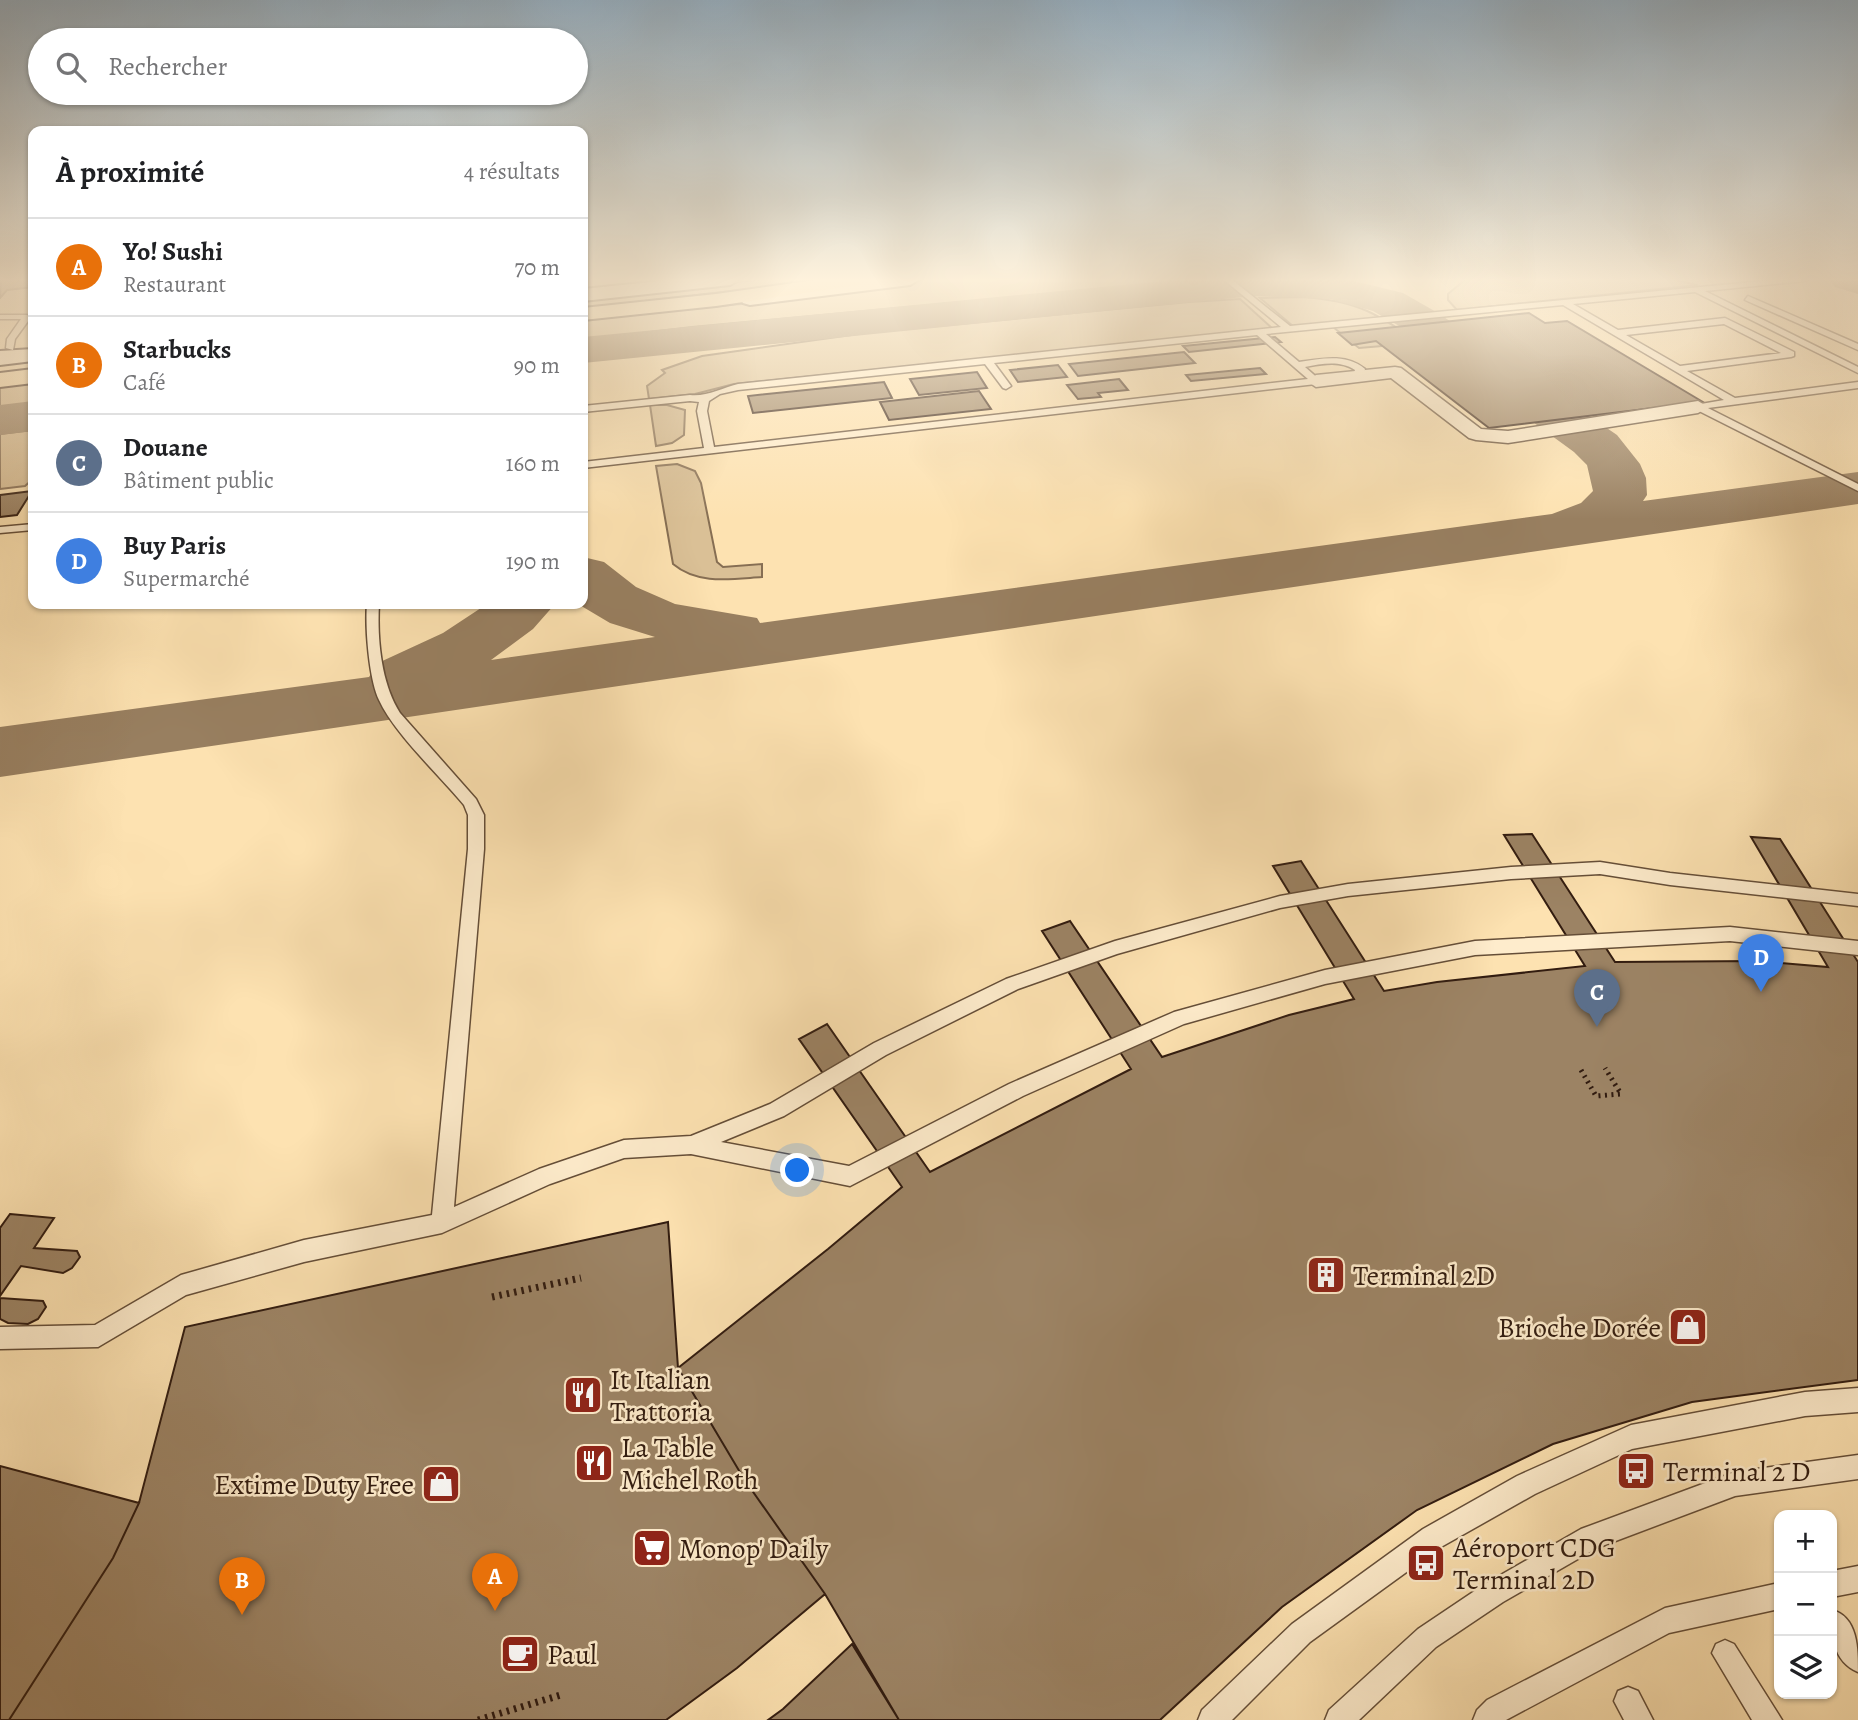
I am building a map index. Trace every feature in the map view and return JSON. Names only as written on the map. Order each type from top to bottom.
[{"type":"main road","points":[[3,361],[28,374]]},
{"type":"street","points":[[1316,381],[1395,372],[1476,434],[1508,437],[1698,407]]},
{"type":"lane","points":[[588,408],[690,398],[704,400],[717,392],[738,387],[1004,359]]},
{"type":"lane","points":[[1290,359],[1316,381]]},
{"type":"lane","points":[[1662,359],[1733,401]]},
{"type":"lane","points":[[1679,369],[1752,359]]},
{"type":"lane","points":[[1837,359],[1858,370]]},
{"type":"lane","points":[[1297,365],[1338,360],[1351,362],[1360,369],[1358,376]]},
{"type":"lane","points":[[988,361],[1006,386]]},
{"type":"lane","points":[[588,464],[1316,381]]},
{"type":"lane","points":[[1698,407],[1858,385]]},
{"type":"lane","points":[[704,400],[702,411],[710,451]]},
{"type":"lane","points":[[1698,407],[1858,488]]},
{"type":"lane","points":[[0,530],[28,527]]},
{"type":"lane","points":[[373,609],[374,650],[384,698],[395,716],[471,803],[476,815],[476,849],[442,1223]]},
{"type":"lane","points":[[691,1145],[777,1110],[880,1049],[1012,984],[1115,948],[1280,902],[1348,890],[1511,873],[1600,868],[1670,880],[1858,900]]},
{"type":"lane","points":[[0,1338],[98,1336],[181,1286],[304,1251],[442,1223],[546,1175],[624,1149],[691,1145],[850,1177],[1016,1090],[1180,1017],[1325,977],[1475,948],[1730,934],[1858,948]]},
{"type":"lane","points":[[1212,1720],[1301,1633],[1432,1538],[1526,1485],[1631,1437],[1805,1404],[1858,1400]]},
{"type":"lane","points":[[1339,1720],[1427,1638],[1494,1593],[1590,1538],[1735,1484],[1858,1467]]},
{"type":"lane","points":[[1837,1583],[1858,1579]]},
{"type":"lane","points":[[1487,1720],[1497,1710],[1665,1621],[1774,1597]]},
{"type":"lane","points":[[1837,1629],[1858,1660]]},
{"type":"lane","points":[[1725,1653],[1768,1720]]},
{"type":"path","points":[[1581,1070],[1596,1096],[1621,1094],[1605,1068]]},
{"type":"path","points":[[492,1297],[581,1278]]},
{"type":"path","points":[[478,1720],[564,1694]]},
{"type":"shaded area","points":[[693,359],[976,359],[734,384],[695,394],[649,399],[647,386],[665,373],[662,370]]},
{"type":"shaded area","points":[[28,384],[28,406],[0,409],[0,387]]},
{"type":"shaded area","points":[[650,405],[667,405],[685,410],[684,435],[672,443],[656,446]]},
{"type":"shaded area","points":[[28,431],[28,483],[25,486],[0,489],[0,434]]},
{"type":"shaded area","points":[[677,464],[695,471],[701,483],[717,562],[723,567],[762,564],[762,577],[704,578],[683,571],[673,564],[656,466]]},
{"type":"building","points":[[1114,359],[1191,359],[1195,363],[1078,376],[1069,364]]},
{"type":"building","points":[[1400,359],[1631,359],[1703,402],[1489,428]]},
{"type":"building","points":[[1058,365],[1067,377],[1018,382],[1010,370]]},
{"type":"building","points":[[1260,368],[1266,374],[1191,381],[1186,375]]},
{"type":"building","points":[[977,372],[987,388],[919,395],[910,379]]},
{"type":"building","points":[[1119,379],[1128,390],[1098,393],[1101,397],[1078,399],[1067,385]]},
{"type":"building","points":[[884,382],[892,398],[753,413],[748,396]]},
{"type":"building","points":[[979,391],[991,409],[889,420],[880,402]]},
{"type":"building","points":[[28,492],[28,497],[17,515],[0,517],[0,495]]},
{"type":"building","name":"Terminal 2D","points":[[1532,834],[1615,962],[1757,961],[1828,967],[1751,837],[1780,839],[1858,962],[1858,1380],[1692,1402],[1553,1444],[1417,1510],[1282,1607],[1160,1720],[899,1720],[825,1594],[744,1479],[678,1368],[902,1187],[799,1039],[827,1024],[930,1172],[1131,1069],[1042,931],[1070,921],[1162,1057],[1289,1015],[1354,999],[1273,866],[1301,861],[1384,991],[1437,982],[1585,966],[1504,835]]},
{"type":"building","points":[[10,1214],[54,1218],[34,1248],[77,1251],[80,1257],[72,1268],[63,1273],[21,1266],[0,1296],[0,1228]]},
{"type":"building","points":[[668,1222],[678,1368],[744,1479],[825,1594],[737,1668],[666,1720],[9,1720],[113,1558],[139,1503],[185,1327]]},
{"type":"building","points":[[0,1298],[43,1301],[46,1307],[38,1319],[28,1324],[8,1323],[0,1319]]},
{"type":"building","points":[[0,1466],[139,1503],[113,1558],[9,1720],[0,1720]]},
{"type":"building","points":[[852,1644],[899,1720],[768,1720],[783,1709]]},
{"type":"taxiway","points":[[1476,359],[1592,441],[1604,452],[1617,471],[1620,495],[1601,515],[1564,529]]},
{"type":"taxiway","points":[[0,420],[28,417]]},
{"type":"taxiway","points":[[0,752],[1858,488]]},
{"type":"taxiway","points":[[588,580],[614,600],[652,617],[694,627],[734,632]]},
{"type":"taxiway","points":[[402,678],[466,647],[519,609]]},
{"type":"place","name":"Buy Paris","points":[[1761,992]]},
{"type":"place","name":"Douane","points":[[1597,1027]]},
{"type":"place","name":"Terminal 2D","points":[[1326,1275]]},
{"type":"place","name":"Brioche Dorée","points":[[1688,1327]]},
{"type":"place","name":"It Italian Trattoria","points":[[583,1395]]},
{"type":"place","name":"La Table Michel Roth","points":[[594,1463]]},
{"type":"place","name":"Terminal 2 D","points":[[1636,1471]]},
{"type":"place","name":"Extime Duty Free","points":[[441,1484]]},
{"type":"place","name":"Monop' Daily","points":[[652,1548]]},
{"type":"place","name":"Aéroport CDG Terminal 2D","points":[[1426,1563]]},
{"type":"place","name":"Yo! Sushi","points":[[495,1611]]},
{"type":"place","name":"Starbucks","points":[[242,1615]]},
{"type":"place","name":"Paul","points":[[520,1654]]}]
